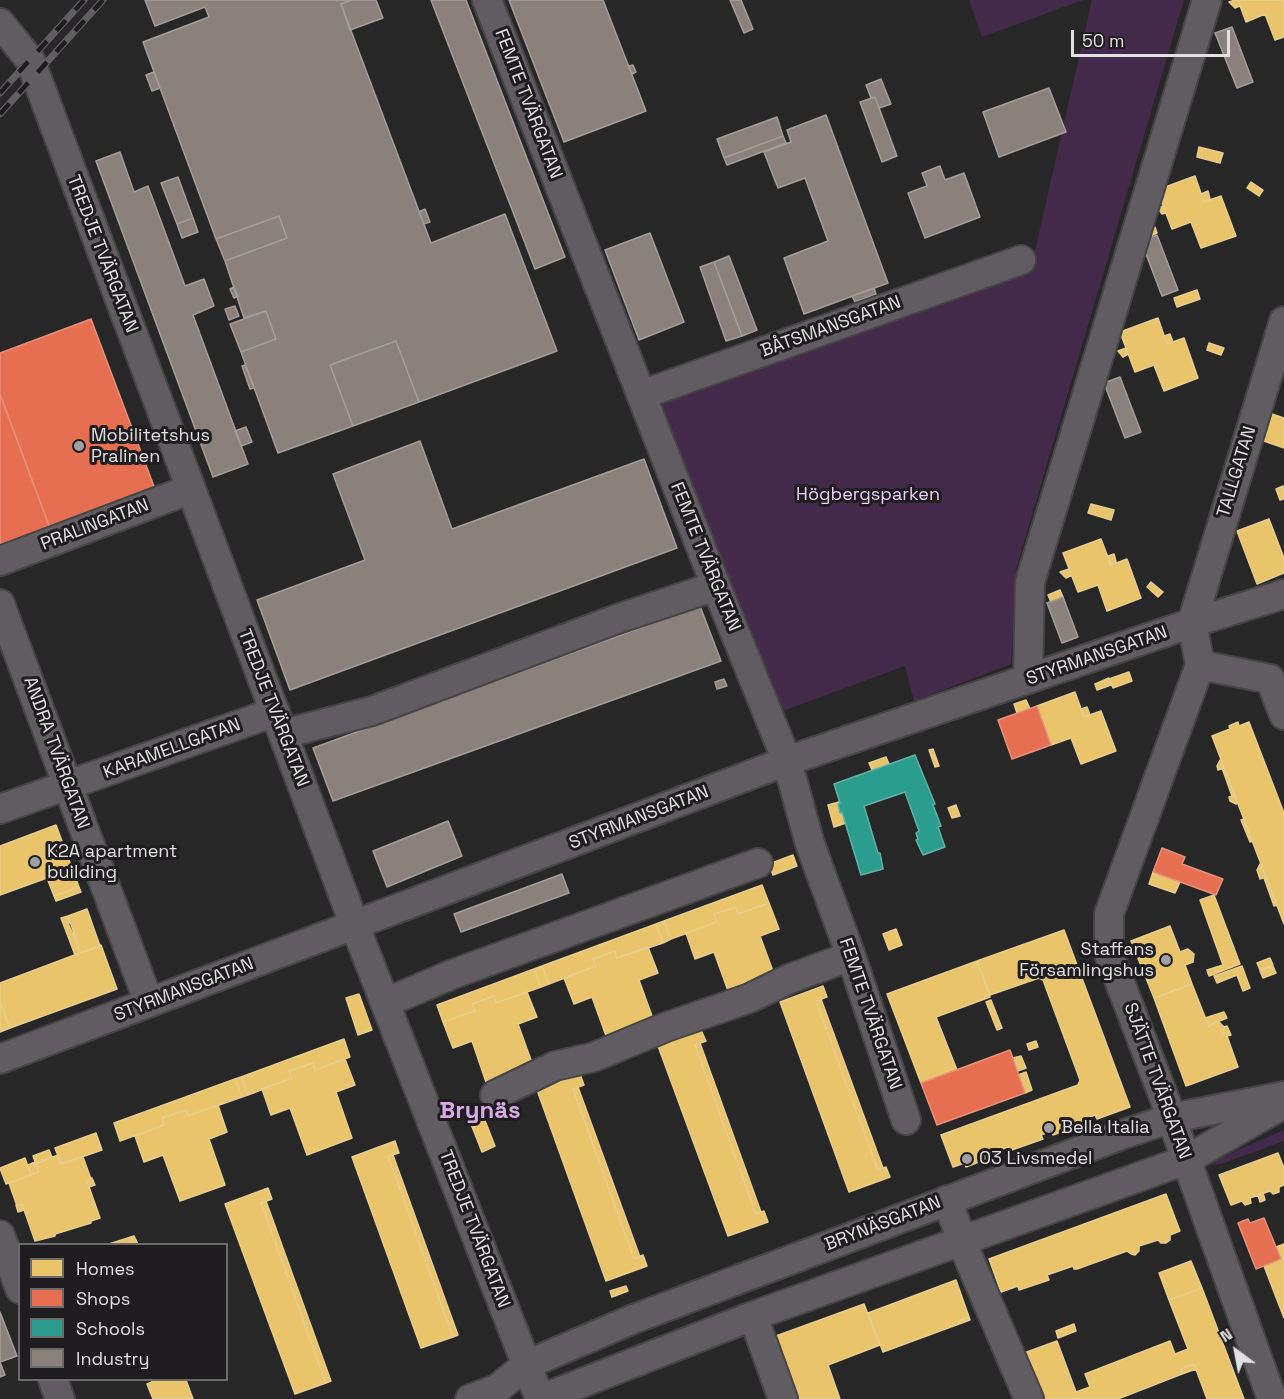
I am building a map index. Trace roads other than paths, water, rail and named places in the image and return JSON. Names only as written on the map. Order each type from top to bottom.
[{"type":"street","name":"FEMTE TVÄRGATAN","points":[[487,0],[716,586],[787,761],[810,844],[851,956],[906,1120]]},
{"type":"street","points":[[1028,679],[1030,582],[1207,0]]},
{"type":"street","name":"TREDJE TVÄRGATAN","points":[[0,23],[30,60],[355,926],[539,1399]]},
{"type":"street","name":"BÅTSMANSGATAN","points":[[641,395],[1021,260]]},
{"type":"street","name":"TALLGATAN","points":[[1192,623],[1273,387],[1284,321]]},
{"type":"street","name":"PRALINGATAN","points":[[0,561],[191,489]]},
{"type":"street","name":"KARAMELLGATAN","points":[[0,809],[68,786],[279,723],[372,711],[617,619],[716,586]]},
{"type":"street","name":"STYRMANSGATAN","points":[[0,1059],[787,761],[1192,623],[1284,594]]},
{"type":"street","name":"ANDRA TVÄRGATAN","points":[[0,603],[149,1003]]},
{"type":"street","points":[[1192,623],[1200,665],[1270,679],[1284,715]]},
{"type":"street","name":"SJÄTTE TVÄRGATAN","points":[[1200,665],[1109,914],[1109,954],[1172,1118],[1272,1399]]},
{"type":"street","points":[[385,1003],[453,974],[758,863]]},
{"type":"street","points":[[495,1095],[555,1066],[594,1057],[666,1027],[750,998],[789,979],[851,956]]},
{"type":"street","name":"BRYNÄSGATAN","points":[[470,1399],[497,1389],[526,1365],[631,1320],[947,1200],[1172,1118],[1284,1096]]},
{"type":"street","points":[[497,1389],[539,1399],[753,1316],[1186,1160],[1284,1103]]},
{"type":"street","points":[[947,1200],[961,1240],[1029,1399]]},
{"type":"street","points":[[0,1235],[18,1283]]},
{"type":"street","points":[[753,1316],[783,1399]]},
{"type":"street","points":[[53,1381],[60,1399]]},
{"type":"railway","points":[[0,93],[84,0]]},
{"type":"railway","points":[[0,114],[103,0]]},
{"type":"place","name":"Mobilitetshus Pralinen","points":[[79,446]]},
{"type":"place","name":"K2A apartment building","points":[[35,862]]},
{"type":"place","name":"Staffans Församlingshus","points":[[1166,960]]},
{"type":"place","name":"Bella Italia","points":[[1049,1128]]},
{"type":"place","name":"O3 Livsmedel","points":[[967,1159]]},
{"type":"district","name":"Brynäs","points":[[480,1111]]},
{"type":"park label","name":"Högbergsparken","points":[[868,495]]}]
